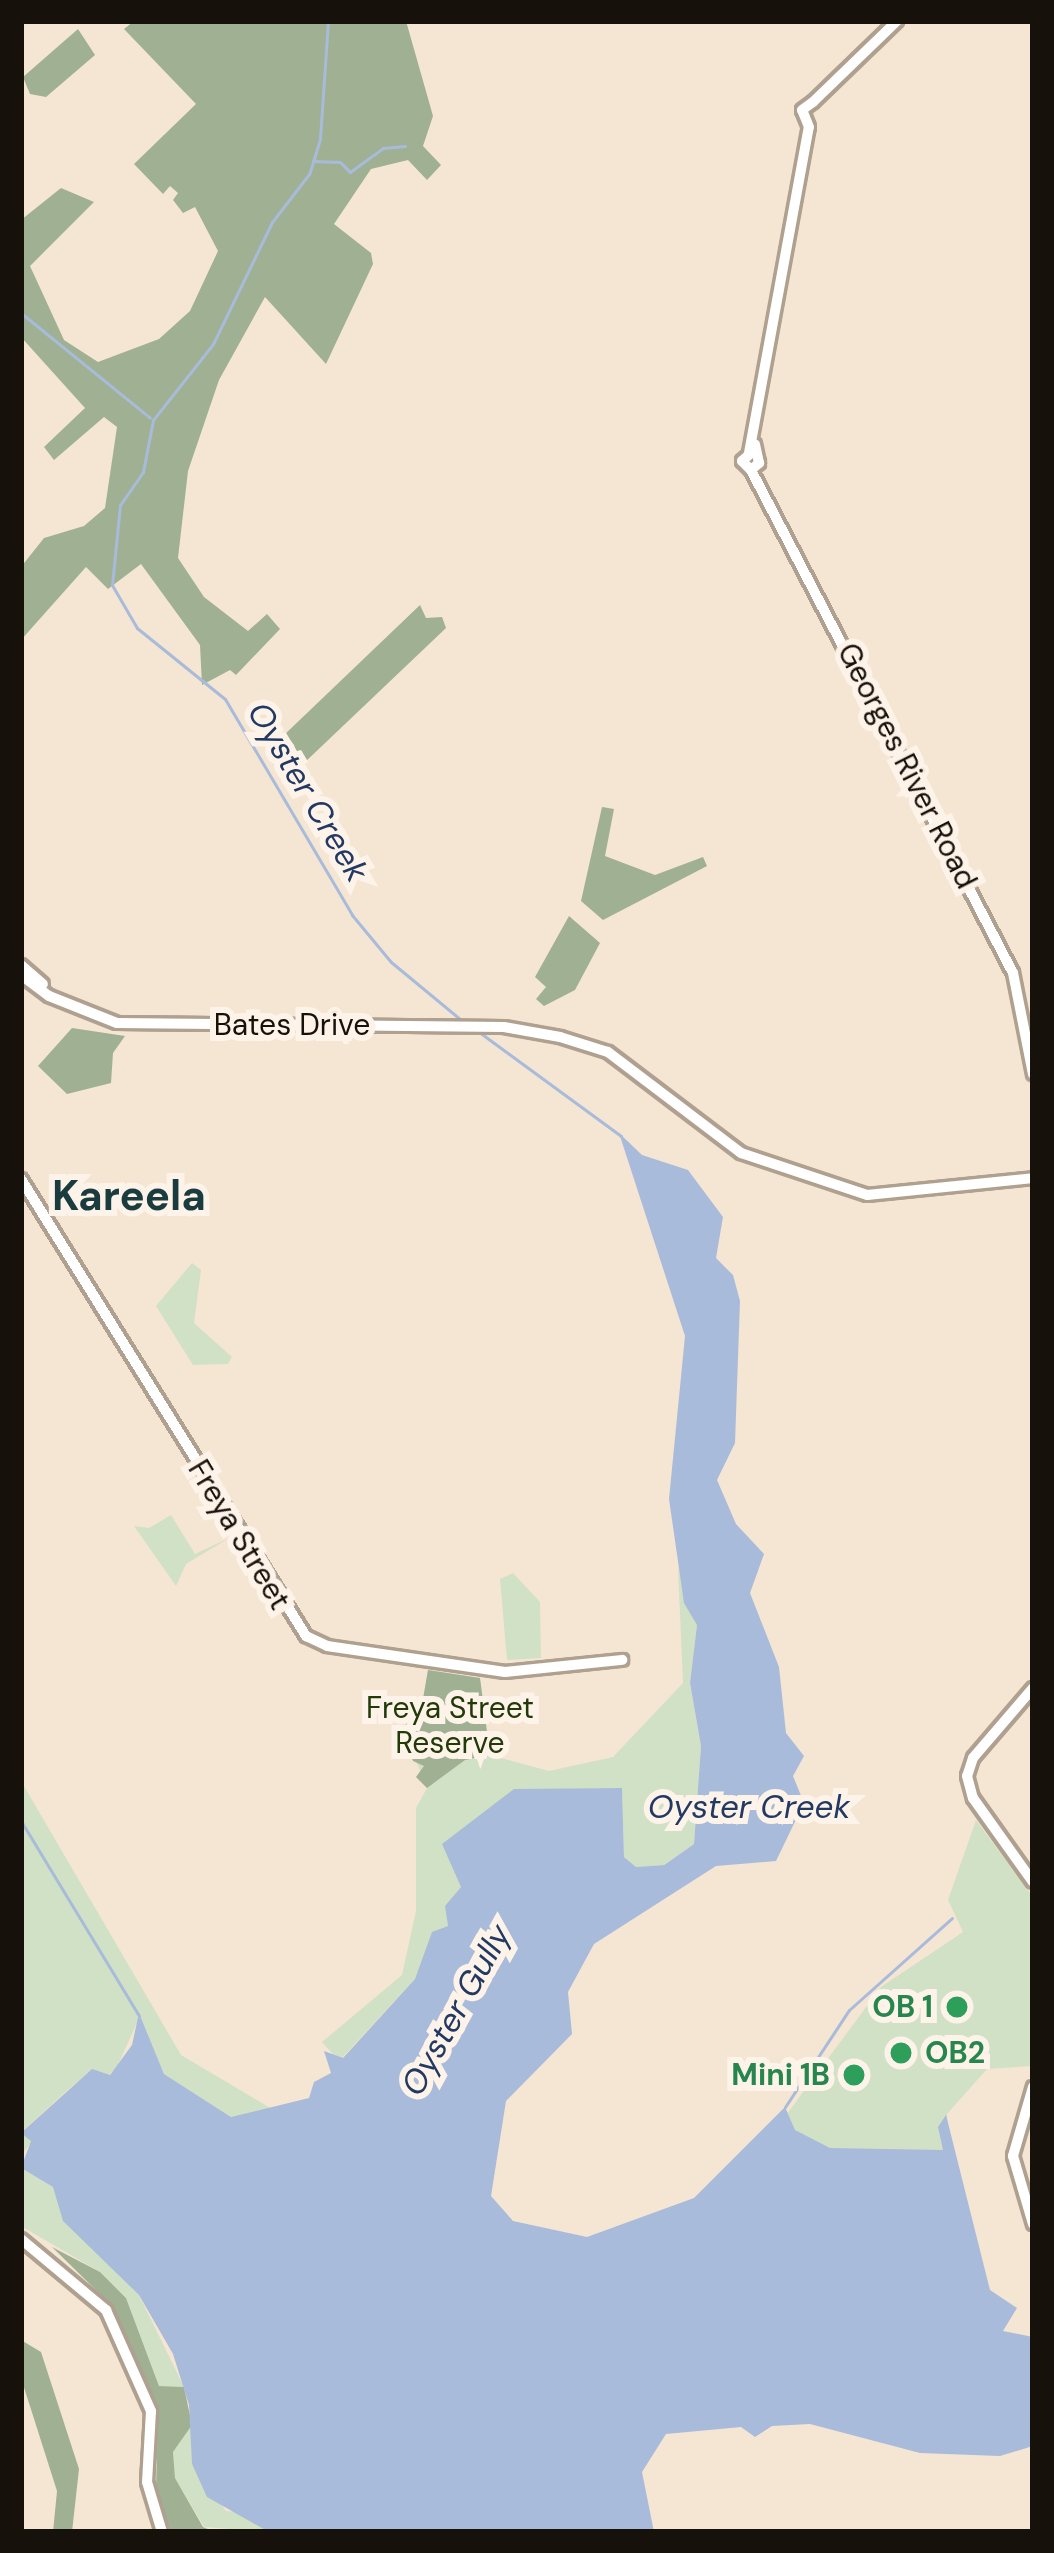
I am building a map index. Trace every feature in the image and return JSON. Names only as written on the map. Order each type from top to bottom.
[{"type":"street","name":"Georges River Road","points":[[897,21],[802,110],[809,128],[753,461],[758,482],[1013,973],[1033,1074]]},
{"type":"street","name":"Bates Drive","points":[[21,965],[63,1002]]},
{"type":"street","name":"Bates Drive","points":[[21,975],[63,1002],[132,1024],[526,1028],[581,1044],[617,1063],[718,1141],[867,1195],[1033,1181]]},
{"type":"street","name":"Freya Street","points":[[21,1179],[307,1636],[505,1672],[622,1660]]},
{"type":"street","points":[[1033,1688],[970,1762],[967,1785],[1033,1882]]},
{"type":"street","points":[[1033,2087],[1013,2156],[1033,2224]]},
{"type":"street","points":[[21,2239],[100,2301],[149,2403],[147,2482],[162,2532]]},
{"type":"green space","points":[[134,21],[406,21],[433,116],[423,146],[441,165],[427,180],[408,160],[371,169],[334,224],[371,253],[373,264],[326,364],[265,297],[219,380],[188,471],[178,558],[204,597],[248,631],[267,614],[280,629],[236,675],[230,670],[202,685],[200,645],[141,564],[108,589],[86,567],[21,640],[21,567],[44,538],[84,526],[105,508],[117,427],[104,417],[54,460],[44,447],[85,408],[21,337],[21,220],[61,188],[94,202],[30,266],[64,340],[98,362],[159,339],[190,311],[218,251],[195,207],[183,213],[173,200],[178,193],[170,186],[163,194],[134,164],[196,104],[124,29]]},
{"type":"green space","points":[[78,29],[95,55],[46,97],[30,94],[23,77]]},
{"type":"green space","points":[[420,605],[426,618],[442,617],[446,628],[303,764],[283,736]]},
{"type":"green space","points":[[602,807],[614,809],[605,856],[655,875],[703,857],[707,866],[603,920],[581,901]]},
{"type":"green space","points":[[569,916],[600,943],[575,990],[544,1006],[536,999],[546,987],[535,977]]},
{"type":"green space","points":[[72,1028],[125,1036],[113,1053],[111,1083],[67,1094],[38,1066]]},
{"type":"green space","points":[[192,1263],[201,1270],[194,1323],[232,1357],[228,1364],[193,1365],[156,1306]]},
{"type":"green space","points":[[171,1515],[195,1554],[229,1538],[186,1564],[176,1586],[134,1526],[149,1528]]},
{"type":"green space","points":[[678,1568],[697,1625],[690,1683],[701,1746],[694,1844],[663,1865],[636,1867],[624,1857],[622,1788],[570,1789],[455,1867],[461,1887],[446,1906],[448,1926],[435,1932],[415,1979],[339,2061],[322,2042],[402,1975],[416,1911],[416,1808],[427,1788],[403,1729],[423,1699],[428,1670],[480,1678],[490,1755],[549,1771],[613,1757],[683,1683]]},
{"type":"green space","points":[[513,1573],[540,1602],[541,1658],[507,1660],[500,1579]]},
{"type":"green space","name":"Freya Street Reserve","points":[[428,1670],[480,1678],[490,1755],[465,1760],[427,1788],[416,1777],[424,1766],[413,1761],[403,1729],[423,1699]]},
{"type":"green space","points":[[21,1781],[181,2055],[277,2112],[231,2117],[164,2074],[140,2016],[118,2065],[109,2075],[91,2070],[22,2132],[32,2141],[21,2156]]},
{"type":"green space","points":[[976,1820],[1033,1897],[1031,2066],[987,2069],[947,2114],[951,2158],[836,2156],[772,2134],[881,1987],[963,1932],[948,1900]]},
{"type":"green space","points":[[21,2168],[53,2187],[89,2244],[139,2295],[184,2387],[159,2386],[126,2298],[100,2272],[21,2226]]},
{"type":"green space","points":[[52,2247],[100,2272],[126,2298],[159,2386],[184,2387],[192,2425],[173,2452],[175,2478],[203,2527],[215,2532],[171,2532],[156,2488],[158,2410],[101,2295]]},
{"type":"green space","points":[[21,2340],[41,2352],[79,2469],[72,2532],[53,2532],[57,2491],[21,2378]]},
{"type":"green space","points":[[192,2425],[192,2464],[226,2511],[248,2513],[269,2532],[204,2527],[175,2478],[173,2452]]},
{"type":"water","name":"Oyster Gully","points":[[619,1133],[642,1155],[688,1170],[723,1217],[716,1258],[733,1275],[740,1301],[735,1443],[717,1480],[736,1524],[764,1554],[750,1593],[779,1667],[786,1733],[804,1756],[793,1776],[804,1803],[776,1861],[716,1866],[594,1944],[568,1992],[572,2034],[506,2101],[491,2196],[513,2221],[587,2237],[694,2198],[785,2107],[795,2130],[830,2148],[943,2150],[938,2127],[946,2115],[990,2290],[1017,2308],[1003,2331],[1033,2337],[1033,2446],[1000,2456],[920,2453],[810,2424],[772,2426],[755,2437],[741,2427],[666,2434],[642,2472],[654,2532],[269,2532],[207,2497],[192,2464],[189,2405],[173,2354],[139,2295],[63,2221],[53,2187],[21,2168],[31,2141],[21,2133],[92,2069],[110,2075],[132,2045],[139,2013],[164,2074],[231,2117],[309,2098],[314,2082],[331,2073],[324,2051],[343,2058],[415,1979],[432,1932],[448,1926],[445,1906],[461,1887],[442,1844],[514,1789],[622,1788],[624,1857],[636,1867],[664,1865],[694,1844],[701,1746],[690,1683],[697,1625],[684,1603],[669,1499],[685,1336]]},
{"type":"waterway","name":"Oyster Creek","points":[[328,21],[320,139],[309,174],[272,222],[213,344],[153,420],[143,472],[120,505],[112,585],[137,628],[225,699],[352,915],[391,962],[461,1020]]},
{"type":"waterway","points":[[313,161],[340,162],[350,172],[383,148],[405,146]]},
{"type":"waterway","points":[[21,313],[150,418]]},
{"type":"waterway","name":"Oyster Creek","points":[[479,1032],[621,1136]]},
{"type":"waterway","points":[[21,1821],[139,2016]]},
{"type":"waterway","points":[[785,2107],[849,2010],[952,1918]]},
{"type":"place","name":"OB 1","points":[[957,2007]]},
{"type":"place","name":"OB2","points":[[901,2053]]},
{"type":"place","name":"Mini 1B","points":[[854,2075]]},
{"type":"district","name":"Kareela","points":[[129,1196]]}]
